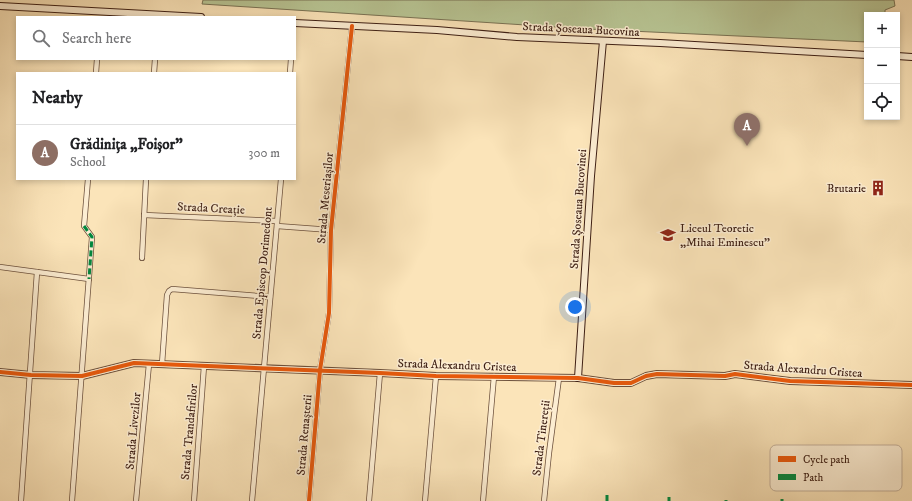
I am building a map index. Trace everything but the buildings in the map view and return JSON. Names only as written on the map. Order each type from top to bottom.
[{"type":"main road","points":[[0,6],[100,15],[159,16]]},
{"type":"main road","name":"Strada Șoseaua Bucovina","points":[[296,23],[437,30],[517,37],[864,55]]},
{"type":"main road","name":"Strada Șoseaua Bucovinei","points":[[578,378],[591,176],[603,41]]},
{"type":"main road","points":[[900,56],[912,57]]},
{"type":"street","name":"Strada Meseriașilor","points":[[320,370],[329,313],[331,230],[352,26]]},
{"type":"street","points":[[96,72],[97,60]]},
{"type":"street","points":[[154,72],[155,60]]},
{"type":"street","points":[[290,72],[291,60]]},
{"type":"street","points":[[72,501],[92,237],[84,226],[88,180]]},
{"type":"street","points":[[142,258],[146,180]]},
{"type":"street","name":"Strada Episcop Dorimedont","points":[[252,501],[281,180]]},
{"type":"street","name":"Strada Creație","points":[[144,215],[277,223],[331,230]]},
{"type":"street","points":[[0,266],[89,279]]},
{"type":"street","points":[[20,501],[31,375],[37,272]]},
{"type":"street","points":[[162,364],[167,295],[172,289],[270,297]]},
{"type":"street","name":"Strada Alexandru Cristea","points":[[0,372],[31,375],[82,376],[134,363],[265,369],[380,372],[436,376],[578,378],[614,383],[631,383],[646,376],[657,374],[725,376],[735,374],[790,381],[912,385]]},
{"type":"street","name":"Strada Livezilor","points":[[136,501],[149,364]]},
{"type":"street","name":"Strada Trandafirilor","points":[[194,501],[204,366]]},
{"type":"street","name":"Strada Renașterii","points":[[309,501],[320,370]]},
{"type":"street","points":[[369,501],[380,372]]},
{"type":"street","points":[[425,501],[436,376]]},
{"type":"street","points":[[483,501],[494,376]]},
{"type":"street","name":"Strada Tinereții","points":[[544,501],[559,378]]},
{"type":"green space","points":[[203,0],[894,0],[895,6],[885,10],[885,12],[864,12],[864,42],[587,29],[202,4]]},
{"type":"marked path","points":[[84,226],[92,237],[89,279]]},
{"type":"marked path","points":[[607,495],[607,501]]},
{"type":"cycle path","points":[[309,501],[320,370],[329,313],[331,230],[352,26]]},
{"type":"cycle path","points":[[0,372],[31,375],[82,376],[134,363],[436,376],[578,378],[614,383],[631,383],[646,376],[657,374],[725,376],[735,374],[790,381],[912,385]]},
{"type":"place","name":"Grădinița „Foișor”","points":[[747,146]]},
{"type":"place","name":"Brutarie","points":[[878,188]]},
{"type":"place","name":"Liceul Teoretic „Mihai Eminescu”","points":[[668,235]]}]
